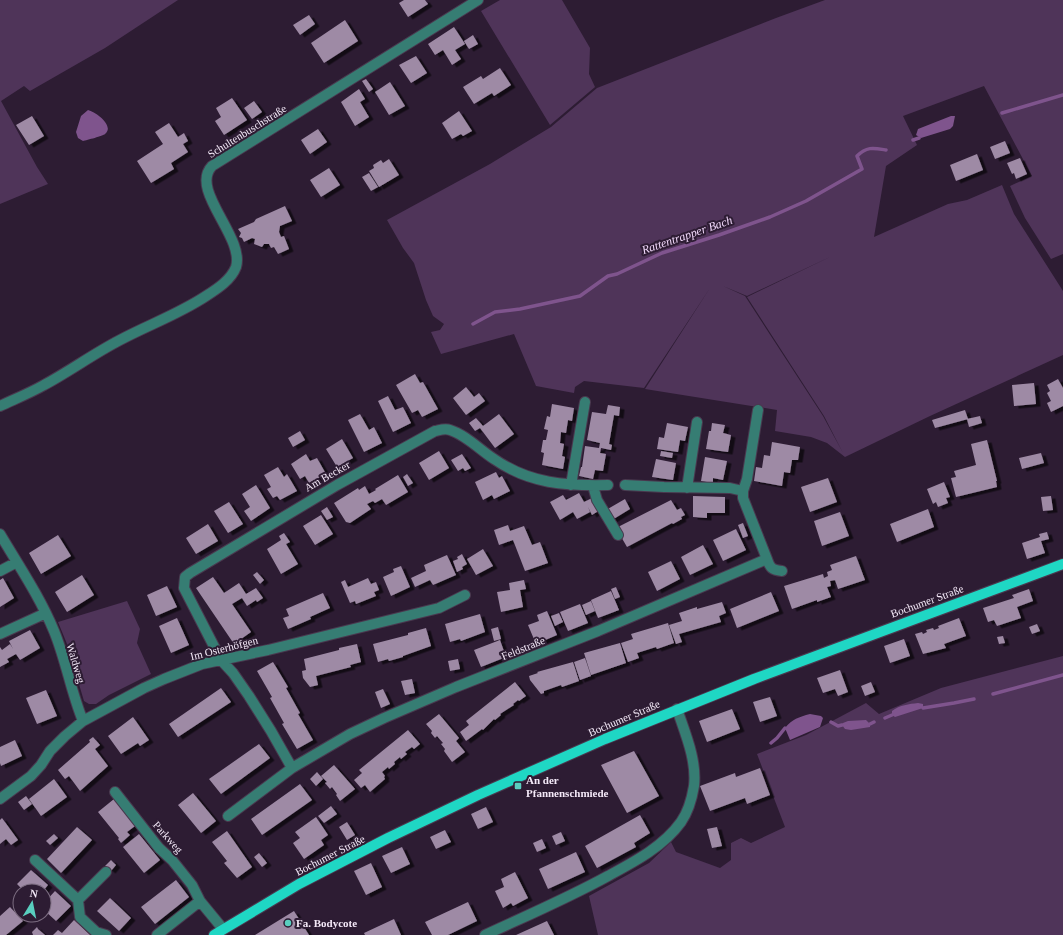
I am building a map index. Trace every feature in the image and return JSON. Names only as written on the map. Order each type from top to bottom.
[{"type":"main road","name":"Bochumer Straße","points":[[214,935],[299,884],[388,838],[478,795],[677,709],[806,659],[1063,564]]},
{"type":"street","name":"Schultenbuschstraße","points":[[0,406],[43,386],[119,340],[206,297],[226,281],[232,275],[238,259],[210,195],[206,178],[208,170],[464,4],[478,0]]},
{"type":"street","points":[[571,485],[585,402]]},
{"type":"street","points":[[758,410],[743,498],[770,567],[782,571]]},
{"type":"street","points":[[687,488],[698,422]]},
{"type":"street","name":"Am Becker","points":[[221,660],[184,588],[185,577],[253,534],[343,481],[435,431],[443,429],[450,430],[464,438],[494,460],[519,474],[534,480],[571,485],[608,485]]},
{"type":"street","points":[[625,485],[687,488],[730,488],[743,491]]},
{"type":"street","points":[[593,486],[597,500],[618,535]]},
{"type":"street","name":"Waldweg","points":[[0,534],[46,613],[55,633],[76,704],[83,721]]},
{"type":"street","name":"Feldstraße","points":[[228,816],[292,768],[350,734],[456,687],[598,631],[767,559]]},
{"type":"street","points":[[0,571],[17,562]]},
{"type":"street","name":"Im Osterhöfgen","points":[[0,799],[31,776],[60,741],[83,721],[164,678],[202,664],[268,650],[439,608],[465,595]]},
{"type":"street","points":[[0,634],[46,613]]},
{"type":"street","points":[[221,660],[233,673],[249,696],[292,768]]},
{"type":"street","points":[[485,935],[575,894],[620,870],[644,856],[670,835],[687,812],[694,785],[692,757],[677,709]]},
{"type":"street","name":"Parkweg","points":[[115,792],[159,848],[172,860],[192,884],[200,901],[223,929]]},
{"type":"street","points":[[35,860],[78,900],[80,917],[96,932],[106,935]]},
{"type":"street","points":[[78,900],[106,872]]},
{"type":"street","points":[[156,935],[200,901]]},
{"type":"shaded area","points":[[0,0],[178,0],[105,48],[30,91],[24,86],[1,101],[48,184],[0,204]]},
{"type":"shaded area","points":[[500,0],[562,0],[590,48],[589,74],[595,87],[550,125],[481,11]]},
{"type":"shaded area","points":[[825,0],[1063,0],[1063,254],[1051,259],[1025,218],[1010,186],[1032,176],[984,86],[903,116],[917,145],[886,166],[874,237],[948,204],[967,200],[1002,185],[1014,214],[1063,291],[1063,355],[845,457],[827,443],[811,437],[775,431],[777,410],[645,389],[710,288],[644,388],[584,381],[575,387],[574,393],[536,386],[514,334],[441,354],[431,332],[440,330],[444,324],[433,316],[414,263],[403,248],[387,220],[490,164],[551,127],[597,88]],"holes":[[[832,256],[747,297],[824,416],[843,453],[823,416],[745,296],[723,286],[747,296]]]},
{"type":"shaded area","points":[[88,110],[100,116],[108,127],[104,135],[83,141],[78,138],[76,132],[81,116]]},
{"type":"shaded area","points":[[951,116],[955,116],[953,126],[950,129],[921,138],[916,135],[918,129]]},
{"type":"shaded area","points":[[127,601],[140,629],[137,643],[151,674],[109,695],[96,704],[89,704],[84,701],[67,644],[58,622]]},
{"type":"shaded area","points":[[1063,656],[1063,935],[598,935],[589,896],[649,863],[671,842],[676,852],[720,868],[731,860],[731,843],[741,838],[751,843],[785,827],[757,754],[806,735],[866,703],[879,714],[941,688]]},
{"type":"shaded area","points":[[918,703],[923,704],[923,708],[895,717],[892,715],[892,711],[898,707]]},
{"type":"shaded area","points":[[810,714],[821,716],[823,718],[820,727],[790,740],[785,728],[790,722]]},
{"type":"shaded area","points":[[866,720],[870,724],[870,727],[851,730],[845,729],[842,725],[848,721]]},
{"type":"building","points":[[404,0],[425,0],[428,4],[408,17],[399,3]]},
{"type":"building","points":[[309,15],[315,24],[300,35],[293,25]]},
{"type":"building","points":[[345,20],[358,41],[324,63],[311,43]]},
{"type":"building","points":[[454,27],[465,44],[455,50],[461,59],[452,65],[443,50],[435,55],[428,44]]},
{"type":"building","points":[[473,35],[478,44],[469,49],[464,41]]},
{"type":"building","points":[[416,56],[427,73],[411,83],[399,65]]},
{"type":"building","points":[[500,68],[511,85],[494,96],[492,93],[474,104],[463,87],[481,76],[483,79]]},
{"type":"building","points":[[366,79],[373,89],[369,92],[362,81]]},
{"type":"building","points":[[390,82],[405,106],[389,115],[375,92]]},
{"type":"building","points":[[359,89],[365,99],[360,102],[369,117],[355,126],[341,102]]},
{"type":"building","points":[[232,98],[247,120],[224,135],[215,121],[221,117],[216,108]]},
{"type":"building","points":[[254,101],[262,112],[252,119],[244,108]]},
{"type":"building","points":[[459,111],[472,131],[463,136],[461,134],[452,139],[442,123]]},
{"type":"building","points":[[32,116],[44,136],[29,145],[16,125]]},
{"type":"building","points":[[169,123],[178,137],[184,133],[188,141],[183,144],[188,152],[171,163],[174,169],[151,183],[137,161],[163,144],[155,132]]},
{"type":"building","points":[[318,129],[327,142],[310,154],[301,140]]},
{"type":"building","points":[[1005,141],[1010,153],[995,159],[990,147]]},
{"type":"building","points":[[977,154],[983,170],[956,181],[950,165]]},
{"type":"building","points":[[1020,158],[1027,174],[1016,179],[1007,163]]},
{"type":"building","points":[[389,159],[399,175],[379,187],[369,171],[374,168],[373,165],[381,160],[383,163]]},
{"type":"building","points":[[329,168],[340,185],[321,197],[310,180]]},
{"type":"building","points":[[369,173],[378,187],[371,191],[362,177]]},
{"type":"building","points":[[285,206],[292,221],[280,226],[279,232],[281,237],[284,236],[289,249],[278,254],[274,247],[271,248],[269,244],[264,244],[262,247],[254,244],[255,239],[252,238],[244,242],[242,238],[239,237],[241,233],[238,229]]},
{"type":"building","points":[[415,374],[420,383],[423,382],[438,409],[422,417],[418,410],[412,413],[396,385]]},
{"type":"building","points":[[1058,379],[1063,388],[1063,406],[1051,412],[1047,403],[1051,401],[1047,393],[1050,391],[1047,385]]},
{"type":"building","points":[[1034,383],[1036,404],[1014,406],[1012,385]]},
{"type":"building","points":[[466,387],[474,397],[479,393],[485,401],[466,415],[453,398]]},
{"type":"building","points":[[388,396],[395,410],[403,407],[411,423],[393,432],[378,401]]},
{"type":"building","points":[[552,404],[574,408],[572,421],[568,420],[566,433],[561,432],[560,443],[564,444],[562,456],[565,457],[563,469],[542,465],[544,453],[541,452],[543,440],[546,440],[548,430],[544,429],[547,416],[550,417]]},
{"type":"building","points":[[608,405],[620,407],[619,416],[614,415],[609,444],[612,445],[611,450],[601,448],[600,453],[606,454],[603,471],[595,470],[593,479],[579,476],[585,446],[599,448],[600,443],[587,440],[592,412],[606,414]]},
{"type":"building","points":[[965,410],[968,419],[935,428],[932,420]]},
{"type":"building","points":[[360,414],[369,430],[374,427],[382,443],[364,452],[348,420]]},
{"type":"building","points":[[499,414],[514,434],[495,448],[480,428],[475,431],[469,423],[476,418],[483,426]]},
{"type":"building","points":[[980,416],[982,423],[969,427],[967,419]]},
{"type":"building","points":[[667,423],[688,427],[685,441],[680,440],[678,452],[657,449],[659,437],[664,438]]},
{"type":"building","points":[[712,423],[725,425],[723,433],[731,435],[728,452],[706,449]]},
{"type":"building","points":[[300,431],[305,440],[293,447],[288,438]]},
{"type":"building","points":[[342,439],[353,458],[337,467],[326,449]]},
{"type":"building","points":[[987,440],[997,481],[997,487],[956,497],[951,478],[956,477],[954,471],[976,465],[971,444]]},
{"type":"building","points":[[772,442],[800,447],[798,460],[792,460],[790,473],[784,472],[782,486],[754,481],[756,467],[762,468],[764,455],[770,456]]},
{"type":"building","points":[[439,451],[449,468],[429,480],[419,463]]},
{"type":"building","points":[[661,451],[673,453],[672,458],[660,456]]},
{"type":"building","points":[[1041,453],[1044,463],[1022,469],[1019,458]]},
{"type":"building","points":[[306,454],[310,461],[317,458],[326,474],[309,483],[305,476],[300,479],[291,464]]},
{"type":"building","points":[[462,454],[471,468],[465,471],[463,468],[458,471],[451,460]]},
{"type":"building","points":[[705,457],[727,461],[723,480],[713,478],[713,483],[701,481]]},
{"type":"building","points":[[656,459],[676,463],[673,480],[652,477]]},
{"type":"building","points":[[278,467],[284,477],[287,474],[297,491],[280,500],[277,496],[273,498],[267,489],[271,487],[264,475]]},
{"type":"building","points":[[496,472],[499,478],[502,476],[510,491],[494,499],[492,495],[483,500],[475,482]]},
{"type":"building","points":[[407,474],[413,483],[408,486],[403,477]]},
{"type":"building","points":[[398,475],[408,492],[386,505],[382,499],[375,503],[373,501],[367,504],[371,509],[350,523],[346,522],[334,503],[358,488],[359,490],[365,486],[369,494]]},
{"type":"building","points":[[828,478],[837,502],[810,512],[801,487]]},
{"type":"building","points":[[944,482],[950,497],[946,498],[948,503],[938,507],[936,502],[933,504],[927,489]]},
{"type":"building","points":[[256,485],[270,508],[251,521],[244,511],[250,507],[242,494]]},
{"type":"building","points":[[579,493],[584,502],[592,498],[600,510],[592,515],[588,507],[590,512],[577,519],[573,512],[560,520],[550,502],[563,495],[566,500]]},
{"type":"building","points":[[693,496],[725,497],[725,513],[707,513],[707,518],[693,517]]},
{"type":"building","points":[[1051,496],[1053,510],[1043,511],[1041,497]]},
{"type":"building","points":[[625,499],[630,509],[612,520],[606,510]]},
{"type":"building","points":[[671,500],[677,510],[681,508],[685,515],[681,517],[682,519],[627,547],[616,528]]},
{"type":"building","points":[[229,502],[243,524],[228,533],[214,511]]},
{"type":"building","points":[[327,507],[333,517],[327,520],[321,511]]},
{"type":"building","points":[[928,509],[934,527],[897,542],[890,524]]},
{"type":"building","points":[[840,512],[849,536],[822,546],[814,521]]},
{"type":"building","points":[[321,515],[333,534],[315,545],[303,526]]},
{"type":"building","points":[[743,523],[748,536],[743,538],[738,525]]},
{"type":"building","points":[[208,524],[218,541],[196,554],[186,538]]},
{"type":"building","points":[[508,525],[510,531],[524,526],[532,545],[540,542],[548,563],[525,571],[513,540],[499,545],[494,530]]},
{"type":"building","points":[[736,529],[746,550],[723,561],[713,540]]},
{"type":"building","points":[[1047,532],[1049,539],[1041,541],[1045,553],[1027,559],[1022,543],[1040,537],[1039,534]]},
{"type":"building","points":[[284,533],[290,542],[286,544],[298,564],[281,574],[267,549],[281,540],[279,536]]},
{"type":"building","points":[[58,535],[71,556],[41,574],[29,553]]},
{"type":"building","points":[[703,545],[713,564],[690,575],[681,557]]},
{"type":"building","points":[[483,549],[493,566],[476,575],[467,559]]},
{"type":"building","points":[[462,554],[467,564],[462,567],[463,569],[457,572],[453,561],[458,559],[457,557]]},
{"type":"building","points":[[447,555],[456,575],[433,585],[430,580],[415,587],[411,578],[426,571],[424,565]]},
{"type":"building","points":[[856,556],[865,580],[838,589],[835,580],[830,581],[831,586],[827,587],[831,597],[817,602],[817,600],[792,609],[784,586],[823,574],[824,578],[828,576],[827,572],[832,570],[830,565]]},
{"type":"building","points":[[671,561],[680,579],[657,591],[648,572]]},
{"type":"building","points":[[401,566],[410,587],[391,596],[383,577],[394,572],[393,569]]},
{"type":"building","points":[[257,572],[264,580],[260,584],[253,575]]},
{"type":"building","points":[[82,575],[94,595],[67,612],[55,592]]},
{"type":"building","points":[[213,577],[224,593],[239,583],[246,594],[256,588],[263,598],[257,602],[256,600],[247,606],[242,598],[232,604],[251,632],[234,644],[196,588]]},
{"type":"building","points":[[3,578],[14,598],[0,607],[0,580]]},
{"type":"building","points":[[368,578],[371,584],[376,582],[379,590],[374,592],[376,596],[356,604],[355,601],[350,603],[341,582],[345,580],[348,587]]},
{"type":"building","points":[[524,580],[526,589],[520,590],[523,607],[501,612],[497,592],[510,590],[509,583]]},
{"type":"building","points":[[167,586],[177,607],[156,616],[147,595]]},
{"type":"building","points":[[616,587],[620,597],[615,599],[611,589]]},
{"type":"building","points":[[1029,589],[1033,601],[1017,607],[1021,618],[997,626],[994,620],[988,622],[983,608],[1014,598],[1012,595]]},
{"type":"building","points":[[611,591],[619,610],[598,618],[591,600]]},
{"type":"building","points":[[771,592],[779,611],[737,628],[730,609]]},
{"type":"building","points":[[323,593],[330,608],[310,617],[311,619],[288,629],[283,618],[289,616],[286,609]]},
{"type":"building","points":[[591,601],[595,611],[586,615],[582,605]]},
{"type":"building","points":[[722,602],[726,613],[719,616],[721,622],[679,634],[682,642],[676,644],[669,625],[682,621],[679,613],[697,607],[697,609]]},
{"type":"building","points":[[580,604],[588,623],[568,631],[560,612]]},
{"type":"building","points":[[547,611],[557,635],[536,644],[528,625],[539,621],[537,615]]},
{"type":"building","points":[[559,613],[563,622],[555,626],[551,616]]},
{"type":"building","points":[[480,614],[485,632],[461,641],[460,639],[450,642],[445,624]]},
{"type":"building","points":[[177,618],[189,645],[171,653],[159,626]]},
{"type":"building","points":[[959,618],[966,636],[944,644],[946,648],[923,654],[915,634],[922,632],[923,634],[927,632],[926,630],[933,628],[934,630],[939,628],[938,626]]},
{"type":"building","points":[[668,623],[674,643],[657,649],[656,647],[637,653],[639,658],[628,662],[621,643],[633,639],[631,634]]},
{"type":"building","points":[[1037,624],[1040,631],[1032,634],[1029,627]]},
{"type":"building","points":[[498,627],[501,639],[494,641],[491,629]]},
{"type":"building","points":[[426,628],[431,646],[403,657],[378,662],[373,644],[408,635],[408,633]]},
{"type":"building","points":[[30,630],[40,648],[20,660],[16,654],[7,659],[9,662],[0,667],[0,647],[2,650],[10,644],[13,649],[9,641]]},
{"type":"building","points":[[1003,636],[1005,643],[999,644],[997,637]]},
{"type":"building","points":[[904,639],[910,656],[890,663],[884,646]]},
{"type":"building","points":[[500,640],[506,657],[481,667],[474,650]]},
{"type":"building","points":[[620,643],[626,663],[591,675],[584,653]]},
{"type":"building","points":[[357,644],[361,662],[350,665],[351,667],[316,676],[318,685],[310,687],[303,678],[302,671],[306,670],[304,659]]},
{"type":"building","points":[[585,658],[591,676],[580,680],[574,662]]},
{"type":"building","points":[[458,659],[460,669],[450,671],[448,661]]},
{"type":"building","points":[[273,662],[288,687],[286,688],[300,713],[298,714],[313,740],[297,749],[282,724],[284,723],[270,698],[272,697],[257,671]]},
{"type":"building","points":[[573,662],[579,681],[562,687],[561,685],[544,691],[544,693],[541,694],[530,680],[529,676],[538,673],[537,672]]},
{"type":"building","points":[[840,670],[848,692],[838,696],[835,689],[823,693],[817,678]]},
{"type":"building","points":[[412,679],[415,693],[405,695],[401,681]]},
{"type":"building","points":[[515,682],[526,696],[519,701],[518,700],[483,730],[482,729],[466,741],[460,732],[469,725],[466,721]]},
{"type":"building","points":[[871,682],[875,692],[865,696],[861,686]]},
{"type":"building","points":[[221,688],[231,702],[178,737],[169,724]]},
{"type":"building","points":[[383,689],[390,704],[381,708],[375,692]]},
{"type":"building","points":[[46,690],[57,716],[37,724],[26,698]]},
{"type":"building","points":[[770,697],[777,716],[760,722],[753,702]]},
{"type":"building","points":[[732,709],[740,729],[707,742],[699,721]]},
{"type":"building","points":[[439,714],[459,738],[456,741],[465,752],[452,762],[444,751],[445,749],[441,744],[443,743],[437,736],[435,738],[431,733],[432,731],[426,724]]},
{"type":"building","points":[[133,717],[149,740],[140,746],[138,743],[121,754],[108,736]]},
{"type":"building","points":[[408,730],[420,744],[414,749],[412,747],[405,752],[407,754],[394,762],[395,764],[389,769],[388,767],[382,772],[385,779],[370,792],[365,785],[361,788],[354,780],[362,773],[359,770]]},
{"type":"building","points":[[93,737],[100,745],[95,749],[108,766],[80,791],[69,776],[65,779],[58,770],[90,742],[89,740]]},
{"type":"building","points":[[15,740],[22,756],[1,766],[0,747]]},
{"type":"building","points":[[259,744],[270,758],[221,794],[209,779]]},
{"type":"building","points":[[634,751],[659,796],[627,813],[601,765]]},
{"type":"building","points":[[334,765],[355,789],[340,801],[332,787],[330,789],[325,783],[327,782],[321,776]]},
{"type":"building","points":[[760,768],[770,795],[747,804],[745,798],[710,811],[700,786],[735,773],[736,777]]},
{"type":"building","points":[[317,772],[323,779],[316,786],[310,779]]},
{"type":"building","points":[[54,779],[67,797],[41,816],[29,799]]},
{"type":"building","points":[[300,784],[312,800],[262,835],[251,819]]},
{"type":"building","points":[[193,793],[216,821],[201,833],[178,805]]},
{"type":"building","points":[[26,796],[32,804],[24,810],[18,802]]},
{"type":"building","points":[[114,799],[135,826],[127,832],[130,835],[121,843],[118,839],[119,838],[98,812]]},
{"type":"building","points":[[331,806],[337,814],[324,823],[318,816]]},
{"type":"building","points":[[486,807],[493,822],[478,829],[471,814]]},
{"type":"building","points":[[640,815],[650,833],[634,843],[636,847],[597,868],[585,846]]},
{"type":"building","points":[[316,817],[328,835],[321,840],[324,845],[304,859],[293,843],[300,838],[295,832]]},
{"type":"building","points":[[2,818],[18,840],[11,845],[6,839],[0,844],[0,820]]},
{"type":"building","points":[[347,822],[355,835],[347,840],[339,827]]},
{"type":"building","points":[[77,827],[92,840],[61,873],[47,859]]},
{"type":"building","points":[[717,827],[722,846],[712,848],[707,829]]},
{"type":"building","points":[[445,830],[451,842],[436,849],[430,837]]},
{"type":"building","points":[[227,831],[252,867],[237,878],[224,863],[227,861],[212,842]]},
{"type":"building","points":[[561,832],[565,841],[556,845],[552,836]]},
{"type":"building","points":[[54,834],[58,838],[50,845],[46,841]]},
{"type":"building","points":[[139,834],[160,860],[144,873],[123,847]]},
{"type":"building","points":[[542,839],[546,848],[537,852],[533,843]]},
{"type":"building","points":[[402,847],[410,864],[391,873],[382,856]]},
{"type":"building","points":[[576,852],[585,872],[548,889],[539,869]]},
{"type":"building","points":[[259,853],[267,863],[262,867],[254,857]]},
{"type":"building","points":[[111,860],[116,865],[111,871],[105,866]]},
{"type":"building","points":[[371,863],[382,887],[366,895],[354,871]]},
{"type":"building","points":[[31,870],[46,883],[18,883]]},
{"type":"building","points":[[515,872],[528,898],[513,906],[511,903],[503,908],[495,891],[504,887],[501,879]]},
{"type":"building","points":[[176,880],[189,897],[155,924],[141,907]]},
{"type":"building","points":[[55,891],[71,906],[56,921],[52,917],[52,894]]},
{"type":"building","points":[[110,898],[131,918],[119,931],[97,911]]},
{"type":"building","points":[[468,902],[477,921],[448,935],[432,935],[425,922]]},
{"type":"building","points":[[10,907],[12,909],[12,923],[21,923],[6,935],[0,935],[0,916]]},
{"type":"building","name":"Fa. Bodycote","points":[[294,911],[309,935],[255,935]]},
{"type":"building","points":[[394,919],[401,935],[365,935],[364,933]]},
{"type":"building","points":[[74,920],[90,935],[53,935],[58,930],[62,933]]},
{"type":"building","points":[[547,921],[554,935],[516,935]]},
{"type":"building","points":[[37,927],[45,935],[33,935],[32,932]]},
{"type":"waterway","name":"Rattentrapper Bach","points":[[1002,113],[1063,95]]},
{"type":"waterway","name":"Rattentrapper Bach","points":[[913,140],[919,138]]},
{"type":"waterway","name":"Rattentrapper Bach","points":[[473,324],[495,312],[520,309],[580,296],[608,276],[617,274],[662,253],[770,217],[806,201],[862,169],[857,156],[867,149],[874,148],[886,150]]},
{"type":"waterway","points":[[993,694],[1063,675]]},
{"type":"waterway","points":[[923,708],[974,699]]},
{"type":"waterway","points":[[885,718],[892,715]]},
{"type":"waterway","points":[[831,722],[838,726],[842,725]]},
{"type":"waterway","points":[[870,724],[874,722]]},
{"type":"waterway","points":[[771,743],[785,728]]},
{"type":"place","name":"An der Pfannenschmiede","points":[[518,786]]},
{"type":"place","name":"Fa. Bodycote","points":[[288,923]]}]
